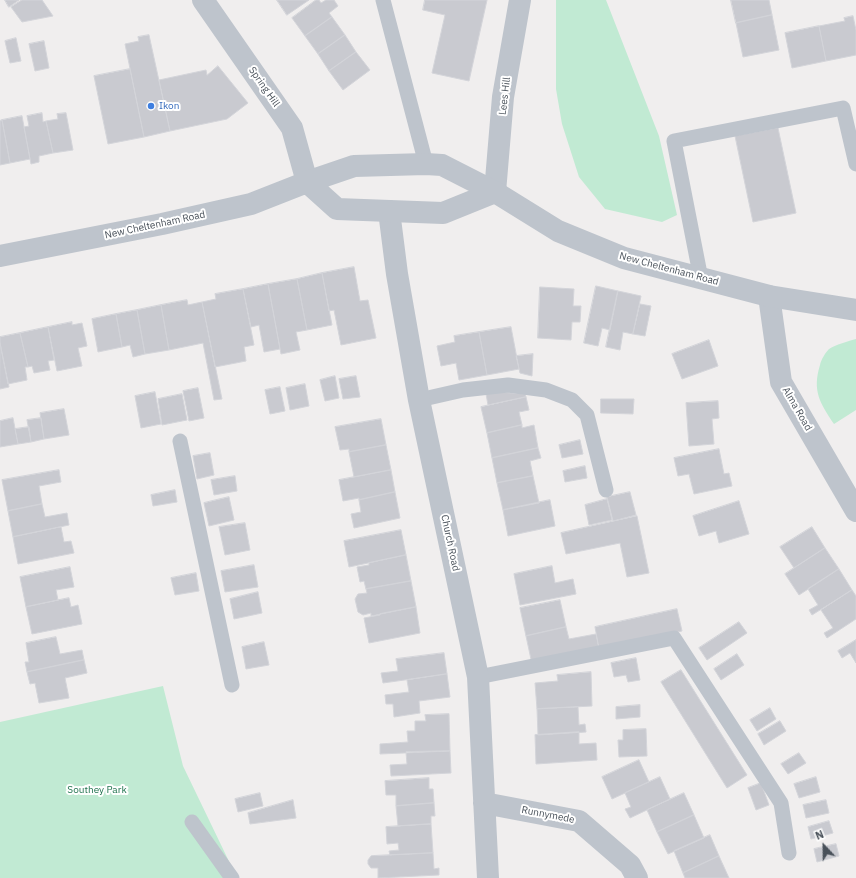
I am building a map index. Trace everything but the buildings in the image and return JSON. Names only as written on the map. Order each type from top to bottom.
[{"type":"street","name":"Spring Hill","points":[[203,0],[292,128],[307,182]]},
{"type":"street","name":"Lees Hill","points":[[495,192],[503,97],[520,0]]},
{"type":"street","name":"New Cheltenham Road","points":[[0,256],[162,224],[251,204],[307,182],[354,166],[442,165],[495,192],[558,231],[624,258],[769,296],[856,310]]},
{"type":"street","points":[[307,182],[338,209],[443,213],[495,192]]},
{"type":"street","name":"Church Road","points":[[389,211],[397,274],[420,400],[478,677],[488,878]]},
{"type":"street","name":"Alma Road","points":[[769,296],[781,382],[856,511]]},
{"type":"street","name":"Runnymede","points":[[484,803],[579,821],[630,865],[637,878]]},
{"type":"lane","points":[[383,0],[426,164]]},
{"type":"lane","points":[[701,278],[674,141],[843,108],[856,164]]},
{"type":"lane","points":[[420,400],[463,390],[508,385],[546,390],[572,400],[587,415],[606,490]]},
{"type":"lane","points":[[180,441],[232,685]]},
{"type":"lane","points":[[478,677],[674,638],[781,803],[789,853]]},
{"type":"lane","points":[[192,822],[232,878]]},
{"type":"green space","points":[[556,0],[606,0],[659,136],[677,215],[662,222],[605,209],[579,177],[562,124],[556,89]]},
{"type":"green space","points":[[856,339],[856,410],[834,424],[821,403],[817,390],[821,361],[829,349]]},
{"type":"green space","name":"Southey Park","points":[[163,686],[183,766],[237,878],[0,878],[0,722]]},
{"type":"place","name":"Ikon","points":[[151,106]]}]
